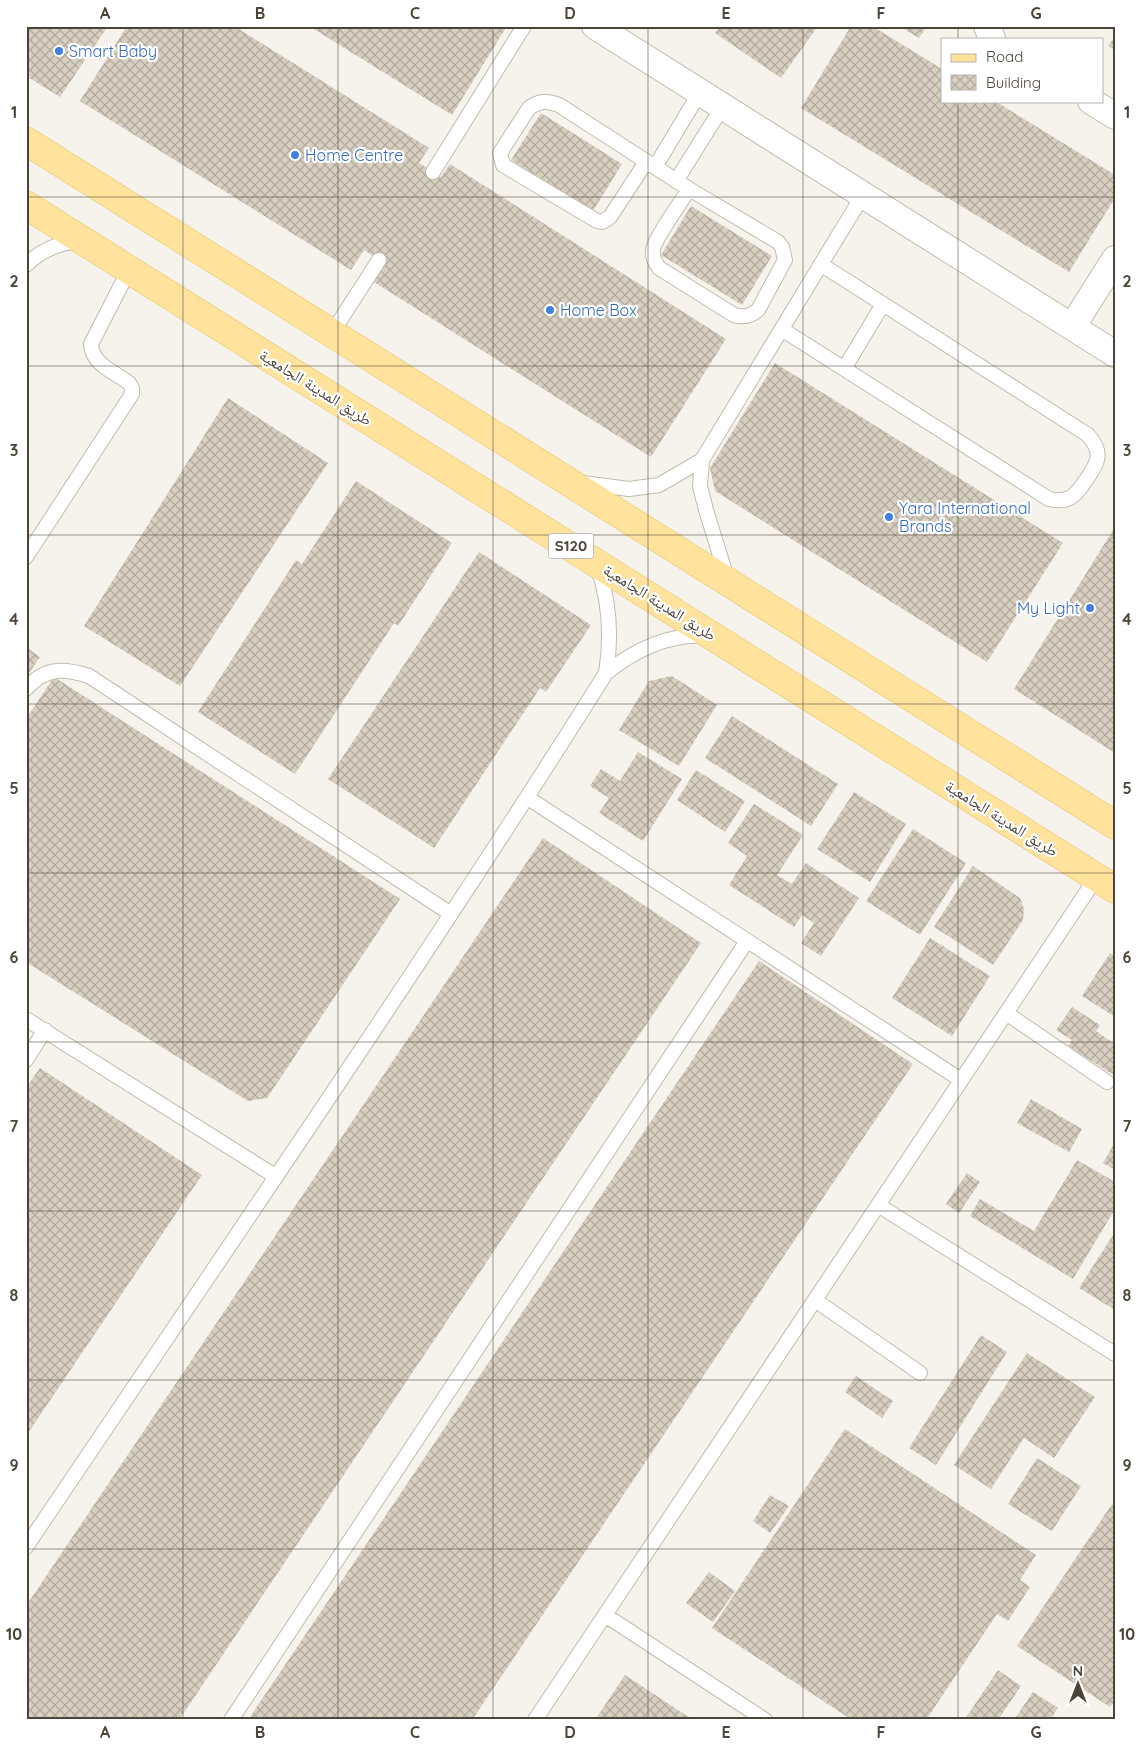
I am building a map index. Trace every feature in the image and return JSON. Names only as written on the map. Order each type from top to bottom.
[{"type":"main road","points":[[26,141],[1115,826]]},
{"type":"main road","name":"طريق المدينة الجامعية","points":[[26,205],[1105,884]]},
{"type":"street","points":[[595,26],[1115,354]]},
{"type":"street","points":[[987,26],[992,38]]},
{"type":"street","points":[[1093,102],[1115,116]]},
{"type":"street","points":[[1072,327],[1115,259]]},
{"type":"lane","points":[[433,172],[524,26]]},
{"type":"lane","points":[[690,189],[654,245],[653,258],[659,268],[734,316],[754,314],[785,260],[782,247],[778,242],[690,189],[676,181],[650,164],[559,105],[552,102],[544,101],[529,108],[500,153],[503,165],[597,221],[602,222],[610,218],[650,164],[700,92]]},
{"type":"lane","points":[[676,181],[723,106]]},
{"type":"lane","points":[[728,583],[700,486],[702,460],[783,330],[863,195]]},
{"type":"lane","points":[[26,265],[47,249],[65,242],[83,240]]},
{"type":"lane","points":[[332,333],[379,260]]},
{"type":"lane","points":[[783,330],[1049,499],[1056,501],[1071,498],[1077,493],[1096,465],[1097,449],[1094,441],[1088,435],[822,265]]},
{"type":"lane","points":[[26,557],[132,394],[132,388],[129,383],[95,359],[91,344],[129,270]]},
{"type":"lane","points":[[844,369],[883,304]]},
{"type":"lane","points":[[568,481],[629,489],[659,485],[702,460]]},
{"type":"lane","points":[[26,1547],[528,798],[606,673],[610,650],[608,606],[604,584],[597,563]]},
{"type":"lane","points":[[606,673],[638,650],[656,643],[675,638],[714,637]]},
{"type":"lane","points":[[26,689],[34,680],[52,671],[70,670],[89,676],[451,914]]},
{"type":"lane","points":[[528,798],[962,1080]]},
{"type":"lane","points":[[535,1720],[1006,1012],[1105,884]]},
{"type":"lane","points":[[231,1720],[747,941]]},
{"type":"lane","points":[[1006,1012],[1108,1082]]},
{"type":"lane","points":[[26,1019],[275,1176]]},
{"type":"lane","points":[[26,1060],[45,1030]]},
{"type":"lane","points":[[878,1205],[1115,1354]]},
{"type":"lane","points":[[815,1300],[920,1373]]},
{"type":"lane","points":[[605,1615],[765,1720]]},
{"type":"building","name":"Smart Baby","points":[[26,26],[108,26],[60,97],[26,76]]},
{"type":"building","points":[[127,26],[234,26],[429,148],[419,163],[441,177],[450,164],[726,339],[651,457],[374,282],[385,264],[364,250],[351,270],[80,101]]},
{"type":"building","points":[[309,26],[507,26],[452,115]]},
{"type":"building","points":[[720,26],[818,26],[781,78],[715,33]]},
{"type":"building","points":[[851,26],[872,26],[941,68],[941,102],[997,102],[1115,175],[1115,198],[1069,272],[801,108]]},
{"type":"building","points":[[899,26],[927,26],[919,38]]},
{"type":"building","points":[[1115,36],[1115,50],[1108,46]]},
{"type":"building","points":[[541,113],[622,164],[593,211],[511,160]]},
{"type":"building","points":[[691,206],[772,256],[742,305],[661,255]]},
{"type":"building","name":"Yara International Brands","points":[[775,363],[1063,543],[987,662],[715,491],[710,468]]},
{"type":"building","points":[[228,398],[328,463],[180,686],[84,626]]},
{"type":"building","points":[[356,481],[452,543],[398,626],[394,623],[295,774],[198,712],[296,560],[302,564]]},
{"type":"building","name":"My Light","points":[[1115,527],[1115,753],[1014,689]]},
{"type":"building","points":[[479,552],[591,625],[546,692],[540,688],[434,848],[328,779]]},
{"type":"building","points":[[26,647],[40,657],[26,677]]},
{"type":"building","points":[[672,676],[717,705],[679,766],[619,730],[649,681]]},
{"type":"building","points":[[54,677],[400,899],[267,1098],[248,1101],[26,962],[26,719]]},
{"type":"building","points":[[732,716],[838,784],[811,826],[705,758]]},
{"type":"building","points":[[638,752],[682,779],[643,841],[599,813],[609,798],[590,786],[601,769],[620,781]]},
{"type":"building","points":[[696,770],[745,801],[725,832],[677,800]]},
{"type":"building","points":[[854,792],[906,824],[870,882],[817,849]]},
{"type":"building","points":[[754,804],[803,835],[777,875],[792,884],[806,863],[859,898],[821,956],[801,943],[814,923],[802,915],[794,927],[729,885],[747,856],[728,843]]},
{"type":"building","points":[[913,829],[966,863],[920,935],[866,901]]},
{"type":"building","points":[[543,838],[701,943],[179,1720],[26,1720],[26,1606]]},
{"type":"building","points":[[973,866],[1020,898],[1024,909],[1023,920],[993,965],[934,927]]},
{"type":"building","points":[[930,938],[990,976],[952,1036],[892,998]]},
{"type":"building","points":[[1110,953],[1115,956],[1115,1017],[1082,996]]},
{"type":"building","points":[[759,961],[913,1064],[472,1720],[248,1720]]},
{"type":"building","points":[[1072,1007],[1100,1025],[1096,1031],[1115,1044],[1115,1076],[1068,1046],[1072,1040],[1056,1030]]},
{"type":"building","points":[[40,1068],[202,1175],[26,1436],[26,1088]]},
{"type":"building","points":[[1031,1099],[1082,1129],[1069,1152],[1017,1123]]},
{"type":"building","points":[[1115,1142],[1115,1170],[1103,1163]]},
{"type":"building","points":[[1077,1160],[1115,1182],[1115,1209],[1073,1279],[970,1216],[980,1199],[1034,1231]]},
{"type":"building","points":[[967,1173],[980,1182],[959,1213],[946,1204]]},
{"type":"building","points":[[1115,1232],[1115,1310],[1079,1288]]},
{"type":"building","points":[[981,1335],[1007,1352],[936,1465],[909,1448]]},
{"type":"building","points":[[1027,1353],[1095,1397],[1054,1458],[1024,1438],[991,1489],[954,1465]]},
{"type":"building","points":[[856,1376],[893,1401],[882,1418],[845,1392]]},
{"type":"building","points":[[845,1429],[1036,1555],[1020,1580],[1030,1587],[1008,1621],[997,1614],[926,1720],[852,1720],[712,1628]]},
{"type":"building","points":[[1037,1458],[1081,1486],[1052,1531],[1008,1504]]},
{"type":"building","points":[[770,1495],[789,1506],[770,1533],[753,1521]]},
{"type":"building","points":[[1112,1504],[1115,1506],[1115,1701],[1110,1707],[1017,1646]]},
{"type":"building","points":[[709,1572],[735,1591],[713,1622],[686,1603]]},
{"type":"building","points":[[998,1670],[1021,1686],[998,1720],[965,1719]]},
{"type":"building","points":[[625,1675],[693,1720],[595,1720]]},
{"type":"building","points":[[1033,1692],[1058,1708],[1050,1720],[1014,1720]]},
{"type":"place","name":"Smart Baby","points":[[59,51]]},
{"type":"place","name":"Home Centre","points":[[295,155]]},
{"type":"place","name":"Home Box","points":[[550,310]]},
{"type":"place","name":"Yara International Brands","points":[[889,517]]},
{"type":"place","name":"My Light","points":[[1090,608]]}]
